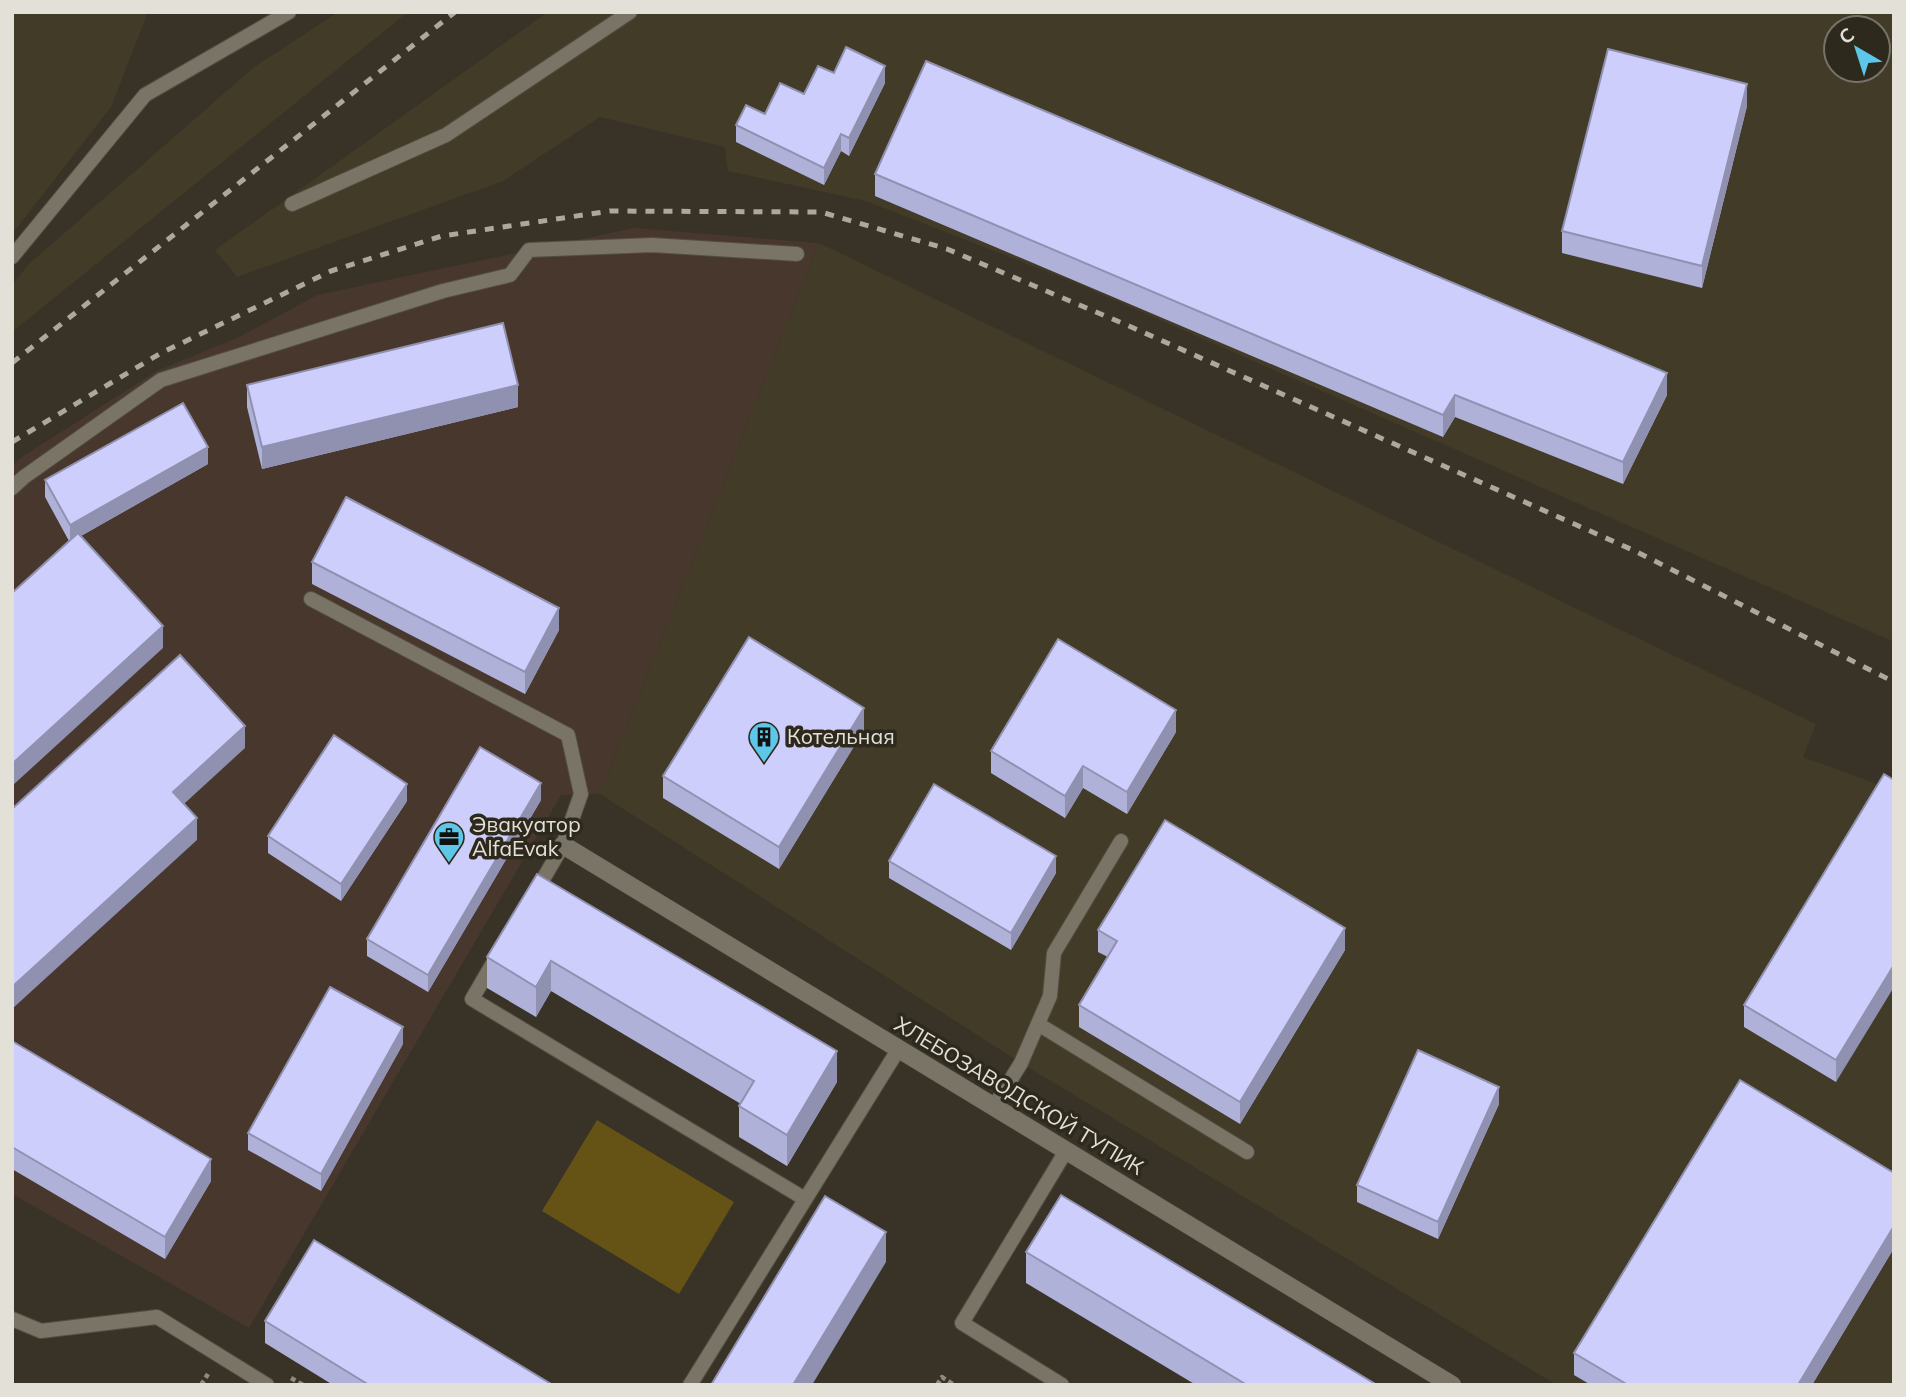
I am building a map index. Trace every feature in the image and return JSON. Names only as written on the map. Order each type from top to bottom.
[{"type":"street","name":"ХЛЕБОЗАВОДСКОЙ ТУПИК","points":[[563,845],[1452,1385]]},
{"type":"lane","points":[[12,257],[145,95],[289,12]]},
{"type":"lane","points":[[292,204],[446,135],[630,12]]},
{"type":"lane","points":[[12,488],[161,380],[443,291],[510,275],[529,250],[652,245],[797,254]]},
{"type":"lane","points":[[312,599],[568,735],[581,794],[563,845],[528,904]]},
{"type":"lane","points":[[994,1107],[1021,1063],[1050,996],[1054,953],[1121,841]]},
{"type":"lane","points":[[507,940],[472,999],[805,1199]]},
{"type":"lane","points":[[1038,1024],[1247,1152]]},
{"type":"lane","points":[[690,1385],[898,1050]]},
{"type":"lane","points":[[1062,1385],[962,1323],[1066,1151]]},
{"type":"lane","points":[[12,1319],[41,1331],[157,1317],[267,1385]]},
{"type":"path","points":[[936,1385],[942,1377],[954,1385]]},
{"type":"shaded area","points":[[12,12],[148,12],[111,107],[12,234]]},
{"type":"shaded area","points":[[338,12],[408,12],[12,332],[12,285],[29,264],[253,68]]},
{"type":"shaded area","points":[[548,12],[1894,12],[1894,642],[1071,281],[866,201],[728,171],[725,147],[600,117],[503,181],[237,277],[215,250]]},
{"type":"shaded area","points":[[634,228],[819,243],[600,794],[561,795],[249,1328],[12,1194],[12,466],[20,458],[157,371],[239,337],[317,295]]},
{"type":"shaded area","points":[[819,243],[1816,724],[1803,757],[1894,790],[1894,1385],[1557,1385],[1021,1063],[600,794]]},
{"type":"shaded area","points":[[597,1120],[734,1202],[679,1294],[542,1211]]},
{"type":"building","points":[[846,47],[885,66],[849,138],[841,134],[824,168],[736,125],[746,105],[765,114],[780,83],[804,94],[818,66],[834,73]]},
{"type":"building","points":[[1608,49],[1747,84],[1702,266],[1562,231]]},
{"type":"building","points":[[926,61],[1667,373],[1623,462],[1455,395],[1443,415],[875,174]]},
{"type":"building","points":[[503,323],[518,385],[262,447],[247,385]]},
{"type":"building","points":[[183,403],[208,447],[70,525],[45,480]]},
{"type":"building","points":[[346,497],[559,608],[525,672],[312,562]]},
{"type":"building","points":[[78,533],[163,626],[12,764],[12,593]]},
{"type":"building","name":"Котельная","points":[[749,637],[864,708],[779,847],[663,776]]},
{"type":"building","points":[[1058,639],[1176,710],[1127,792],[1083,766],[1065,796],[991,751]]},
{"type":"building","points":[[180,655],[245,726],[173,792],[197,818],[12,987],[12,809]]},
{"type":"building","points":[[334,735],[407,784],[341,884],[268,836]]},
{"type":"building","points":[[480,747],[541,783],[428,975],[367,939]]},
{"type":"building","points":[[1884,774],[1894,780],[1894,965],[1836,1060],[1744,1005]]},
{"type":"building","points":[[934,784],[1056,856],[1011,933],[889,861]]},
{"type":"building","points":[[1165,820],[1345,928],[1240,1102],[1079,1005],[1117,941],[1098,930]]},
{"type":"building","points":[[537,874],[837,1051],[787,1135],[739,1106],[754,1081],[551,961],[536,987],[487,957]]},
{"type":"building","points":[[330,987],[403,1027],[321,1174],[248,1133]]},
{"type":"building","points":[[12,1041],[211,1159],[165,1237],[12,1147]]},
{"type":"building","points":[[1418,1050],[1499,1087],[1438,1222],[1357,1185]]},
{"type":"building","points":[[1740,1080],[1894,1173],[1894,1226],[1798,1385],[1628,1385],[1574,1353]]},
{"type":"building","points":[[1061,1195],[1377,1385],[1247,1385],[1026,1252]]},
{"type":"building","points":[[825,1196],[886,1232],[793,1385],[711,1385]]},
{"type":"building","points":[[314,1240],[551,1384],[369,1385],[265,1321]]},
{"type":"railway","points":[[12,363],[455,12]]},
{"type":"railway","points":[[12,442],[161,353],[331,271],[442,236],[610,211],[821,212],[947,249],[1129,326],[1635,551],[1894,682]]},
{"type":"place","name":"Котельная","points":[[764,764]]},
{"type":"place","name":"Эвакуатор AlfaEvak","points":[[449,864]]}]
